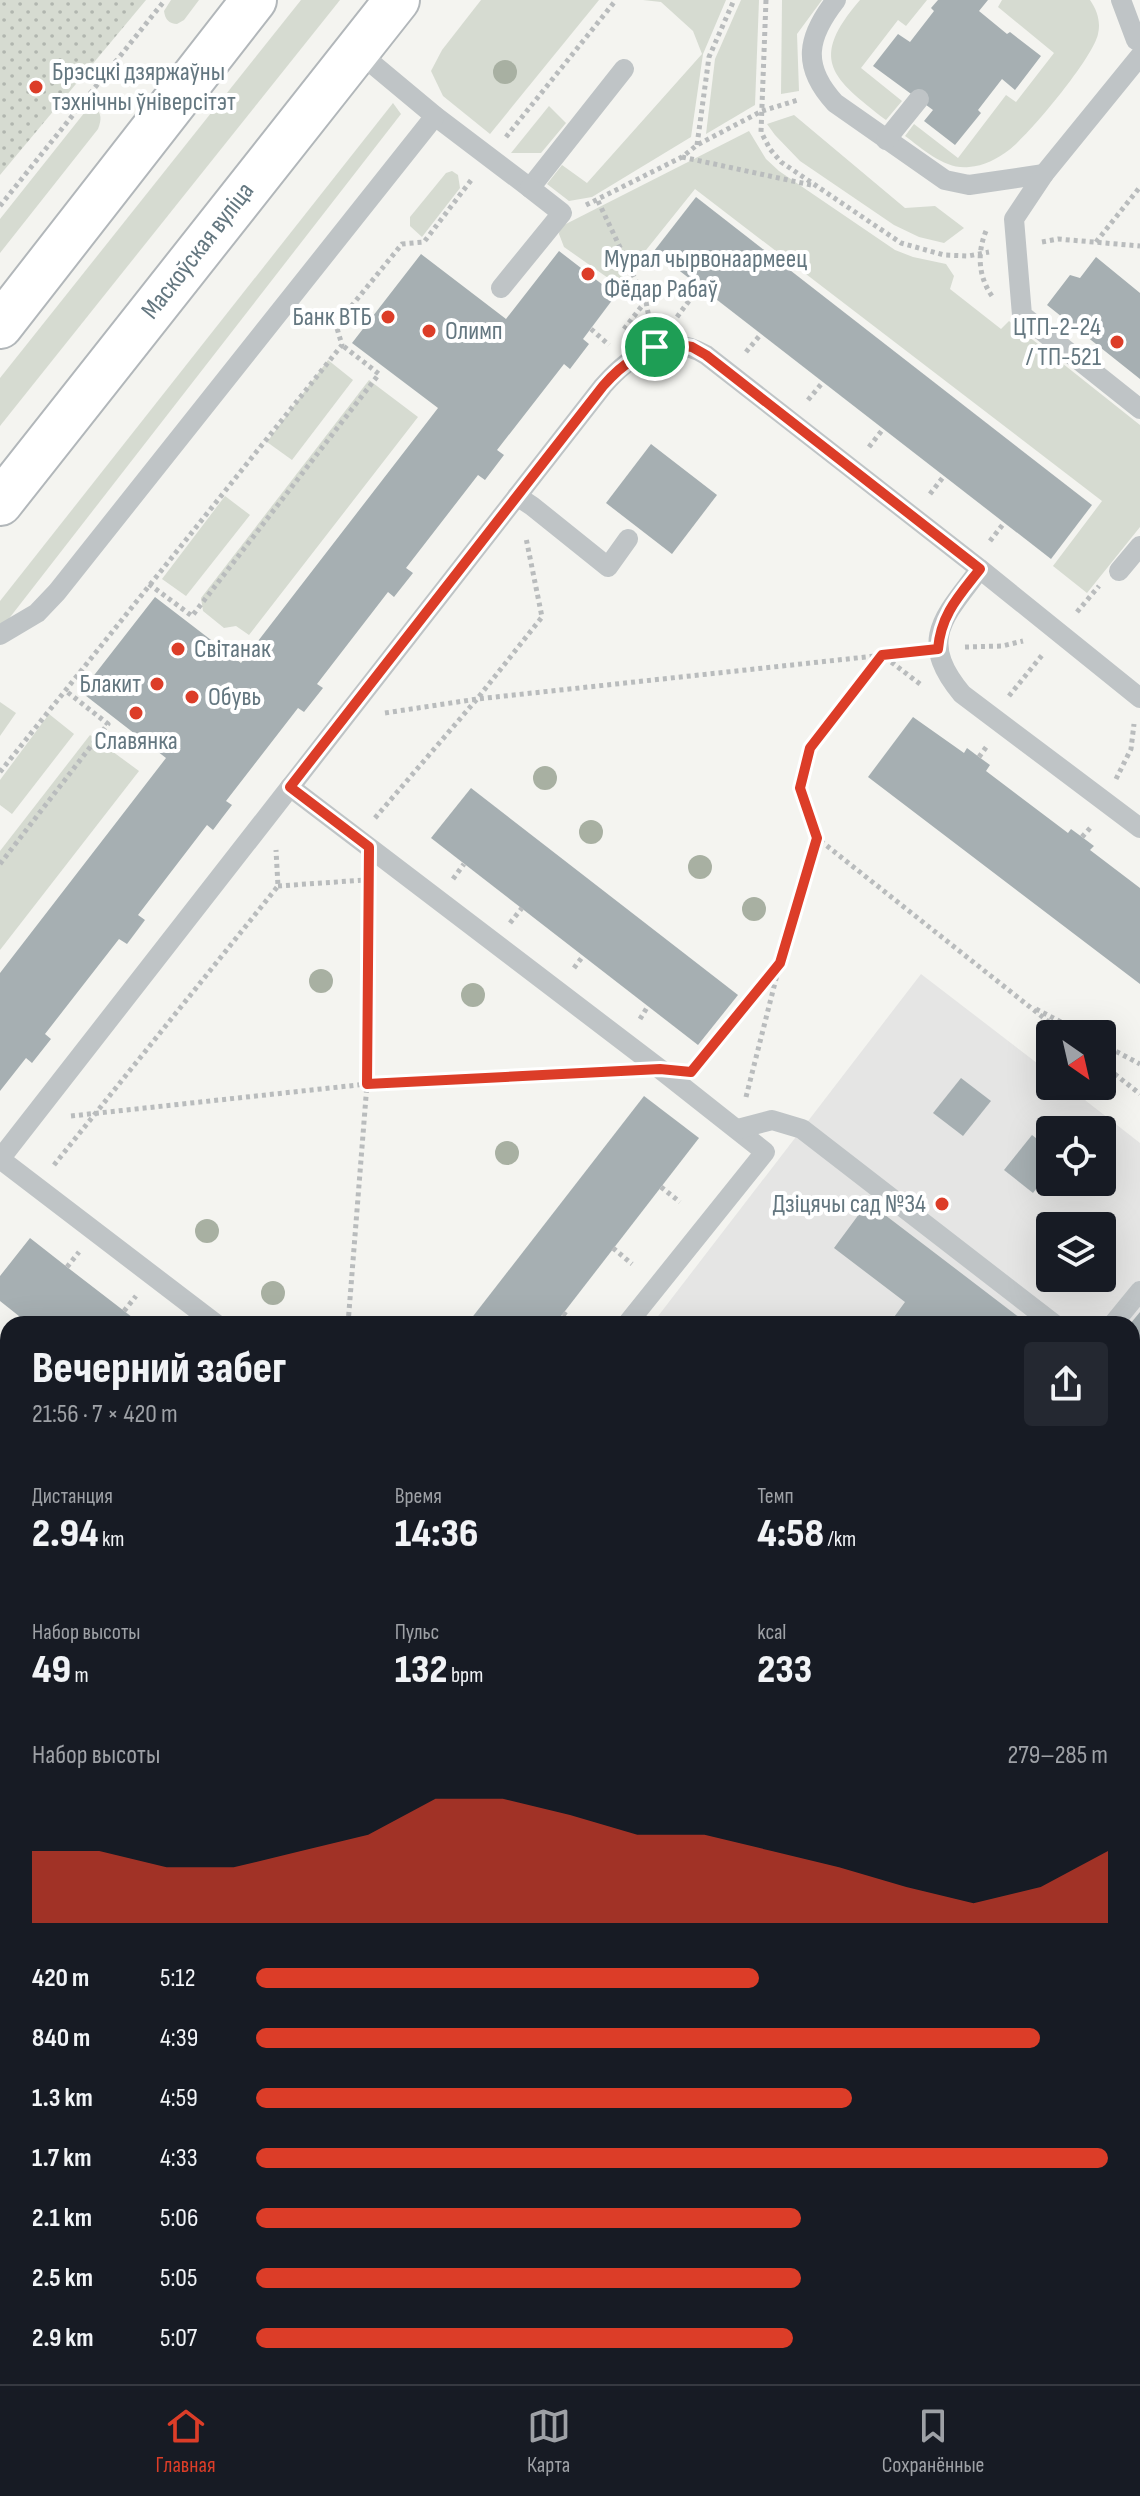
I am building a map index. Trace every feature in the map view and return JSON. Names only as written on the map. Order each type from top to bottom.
[{"type":"main road","points":[[0,326],[254,0]]},
{"type":"main road","name":"Маскоўская вуліца","points":[[0,503],[397,0]]},
{"type":"lane","points":[[836,0],[817,27],[811,49],[812,68],[821,88],[835,103],[945,180],[969,185],[1036,175]]},
{"type":"lane","points":[[1121,0],[1136,40],[1140,42]]},
{"type":"lane","points":[[357,51],[435,116],[562,213],[501,288]]},
{"type":"lane","points":[[1140,56],[1036,175],[1014,219],[1022,315],[1140,409]]},
{"type":"lane","points":[[530,188],[624,69]]},
{"type":"lane","points":[[886,140],[919,99]]},
{"type":"lane","points":[[0,635],[37,613],[57,592],[435,116]]},
{"type":"lane","points":[[206,1316],[0,1159],[517,496],[618,369],[635,356],[655,347],[675,344],[692,347],[706,355],[1139,697]]},
{"type":"lane","points":[[517,496],[608,567],[628,539]]},
{"type":"lane","points":[[1119,571],[1140,546]]},
{"type":"lane","points":[[980,569],[945,615],[939,631],[941,666],[962,694],[1140,828]]},
{"type":"lane","points":[[290,787],[765,1152],[633,1316]]},
{"type":"lane","points":[[738,1129],[772,1120],[802,1129],[1044,1316]]},
{"type":"lane","points":[[1120,1316],[1140,1291]]},
{"type":"path","points":[[0,206],[165,0]]},
{"type":"path","points":[[149,584],[190,619],[379,374],[342,345],[336,325],[402,244],[424,242],[616,0]]},
{"type":"path","points":[[697,145],[709,57],[734,0]]},
{"type":"path","points":[[766,0],[761,132],[781,162],[884,232]]},
{"type":"path","points":[[562,213],[598,201],[762,111],[793,102]]},
{"type":"path","points":[[682,157],[816,186]]},
{"type":"path","points":[[996,303],[982,281],[980,254],[984,233],[1036,175]]},
{"type":"path","points":[[1096,242],[1140,187]]},
{"type":"path","points":[[598,201],[646,302],[655,347]]},
{"type":"path","points":[[591,329],[610,345]]},
{"type":"path","points":[[0,772],[342,345]]},
{"type":"path","points":[[349,1316],[367,1084],[368,827],[542,617],[526,534]]},
{"type":"path","points":[[384,713],[477,699],[882,655],[1002,646],[1060,633]]},
{"type":"path","points":[[882,655],[810,748],[800,788],[817,838],[1046,1020]]},
{"type":"path","points":[[66,691],[108,724]]},
{"type":"path","points":[[1104,801],[1131,749],[1139,697]]},
{"type":"path","points":[[0,864],[114,717]]},
{"type":"path","points":[[738,1129],[780,963],[817,838]]},
{"type":"path","points":[[278,886],[369,880]]},
{"type":"path","points":[[30,1121],[367,1084],[660,1069],[691,1072],[780,963]]},
{"type":"path","points":[[1025,1003],[1057,1020]]},
{"type":"path","points":[[1116,1051],[1140,1064]]},
{"type":"path","points":[[1116,1075],[1140,1094]]},
{"type":"path","points":[[661,1187],[680,1202]]},
{"type":"path","points":[[613,1248],[632,1264]]},
{"type":"path","points":[[67,1267],[82,1249]]},
{"type":"path","points":[[124,1311],[138,1292]]},
{"type":"path","points":[[563,1313],[567,1316]]},
{"type":"shaded area","name":"Дзіцячы сад №34","points":[[921,974],[1036,1062],[1036,1100],[1085,1100],[1105,1116],[1036,1116],[1036,1196],[1116,1196],[1116,1124],[1140,1143],[1140,1316],[658,1316]]},
{"type":"green space","name":"Брэсцкі дзяржаўны тэхнічны ўніверсітэт","points":[[0,0],[146,0],[0,175]]},
{"type":"green space","points":[[171,0],[199,0],[184,20],[177,24],[166,19],[164,11]]},
{"type":"green space","points":[[301,0],[340,0],[0,426],[0,378]]},
{"type":"green space","points":[[481,0],[599,0],[490,134],[443,96],[431,71],[442,50]]},
{"type":"green space","points":[[643,0],[726,0],[703,54],[691,137],[592,197],[569,201],[547,184],[562,165],[587,183],[702,54],[693,31],[661,2]]},
{"type":"green space","points":[[741,0],[759,0],[755,105],[706,134],[715,59]]},
{"type":"green space","points":[[782,0],[822,0],[797,34],[799,91],[781,94]]},
{"type":"green space","points":[[860,0],[927,0],[906,26],[898,20],[861,68],[902,101],[886,120],[852,92],[833,67],[831,53],[835,38]]},
{"type":"green space","points":[[1002,0],[1090,0],[1098,16],[1098,34],[1073,77],[1018,142],[985,164],[969,167],[951,165],[935,158],[905,136],[914,124],[958,158],[1006,95],[1016,102],[1054,53],[998,7]]},
{"type":"green space","points":[[393,103],[401,114],[4,625],[0,623],[0,601]]},
{"type":"green space","points":[[549,106],[566,123],[541,153],[511,153]]},
{"type":"green space","points":[[93,108],[100,114],[98,129],[0,253],[0,219],[85,112]]},
{"type":"green space","points":[[794,115],[905,208],[935,206],[964,228],[944,243],[919,237],[894,225],[800,161],[767,124]]},
{"type":"green space","points":[[749,131],[766,159],[779,171],[895,250],[946,264],[954,276],[950,289],[1001,329],[1009,321],[1140,425],[1140,527],[1087,593],[1053,566],[1102,501],[695,189],[618,285],[564,247],[560,227]]},
{"type":"green space","points":[[452,171],[458,175],[460,188],[422,237],[410,226],[410,217],[446,173]]},
{"type":"green space","points":[[328,360],[353,380],[292,460],[267,442]]},
{"type":"green space","points":[[369,380],[418,417],[249,635],[236,626],[224,628],[203,611],[201,598]]},
{"type":"green space","points":[[225,496],[250,515],[186,596],[162,579]]},
{"type":"green space","points":[[0,702],[16,713],[0,736]]},
{"type":"green space","points":[[49,714],[74,734],[12,814],[0,805],[0,780]]},
{"type":"green space","points":[[90,735],[139,771],[0,950],[0,851]]},
{"type":"building","points":[[938,0],[988,0],[979,11],[1041,56],[1015,90],[1002,79],[978,110],[981,113],[955,145],[924,121],[933,110],[873,66],[898,34],[910,42],[934,11],[931,8]]},
{"type":"building","points":[[696,197],[1092,505],[1051,559],[654,251]]},
{"type":"building","points":[[559,251],[616,295],[583,339],[589,344],[570,369],[564,364],[497,450],[504,455],[485,480],[478,475],[406,568],[413,573],[394,597],[388,592],[317,684],[323,688],[304,712],[298,708],[226,801],[232,805],[213,830],[207,825],[138,915],[145,920],[127,944],[119,939],[45,1034],[51,1039],[32,1063],[26,1058],[0,1091],[0,973],[166,758],[81,692],[155,597],[241,663],[438,408],[352,343],[421,254],[506,319]]},
{"type":"building","name":"ЦТП-2-24 / ТП-521","points":[[1096,257],[1140,293],[1140,379],[1047,305],[1070,275],[1080,278]]},
{"type":"building","points":[[651,444],[717,495],[672,554],[606,503]]},
{"type":"building","points":[[913,717],[964,753],[967,748],[990,765],[986,771],[1068,833],[1071,829],[1094,846],[1090,850],[1140,888],[1140,984],[868,777]]},
{"type":"building","points":[[471,788],[738,995],[698,1045],[431,838]]},
{"type":"building","points":[[961,1078],[991,1101],[963,1136],[933,1113]]},
{"type":"building","points":[[644,1096],[699,1138],[561,1316],[473,1316]]},
{"type":"building","points":[[1032,1135],[1036,1138],[1036,1189],[1033,1193],[1004,1170]]},
{"type":"building","points":[[868,1202],[1018,1316],[895,1316],[905,1302],[834,1248]]},
{"type":"building","points":[[30,1238],[131,1316],[19,1316],[0,1301],[0,1276]]},
{"type":"place","name":"Брэсцкі дзяржаўны тэхнічны ўніверсітэт","points":[[36,87]]},
{"type":"place","name":"Мурал чырвонаармеец Фёдар Рабаў","points":[[588,274]]},
{"type":"place","name":"Банк ВТБ","points":[[388,317]]},
{"type":"place","name":"Олимп","points":[[429,331]]},
{"type":"place","name":"ЦТП-2-24 / ТП-521","points":[[1117,342]]},
{"type":"place","name":"Світанак","points":[[178,649]]},
{"type":"place","name":"Блакит","points":[[157,684]]},
{"type":"place","name":"Обувь","points":[[192,697]]},
{"type":"place","name":"Славянка","points":[[136,713]]},
{"type":"place","name":"Дзіцячы сад №34","points":[[942,1204]]},
{"type":"route","points":[[675,344],[692,347],[706,355],[980,569],[945,615],[939,631],[938,649],[882,655],[810,748],[800,788],[817,838],[780,963],[691,1072],[660,1069],[367,1084],[369,847],[290,787],[603,386],[635,356],[655,347],[675,344]]}]
